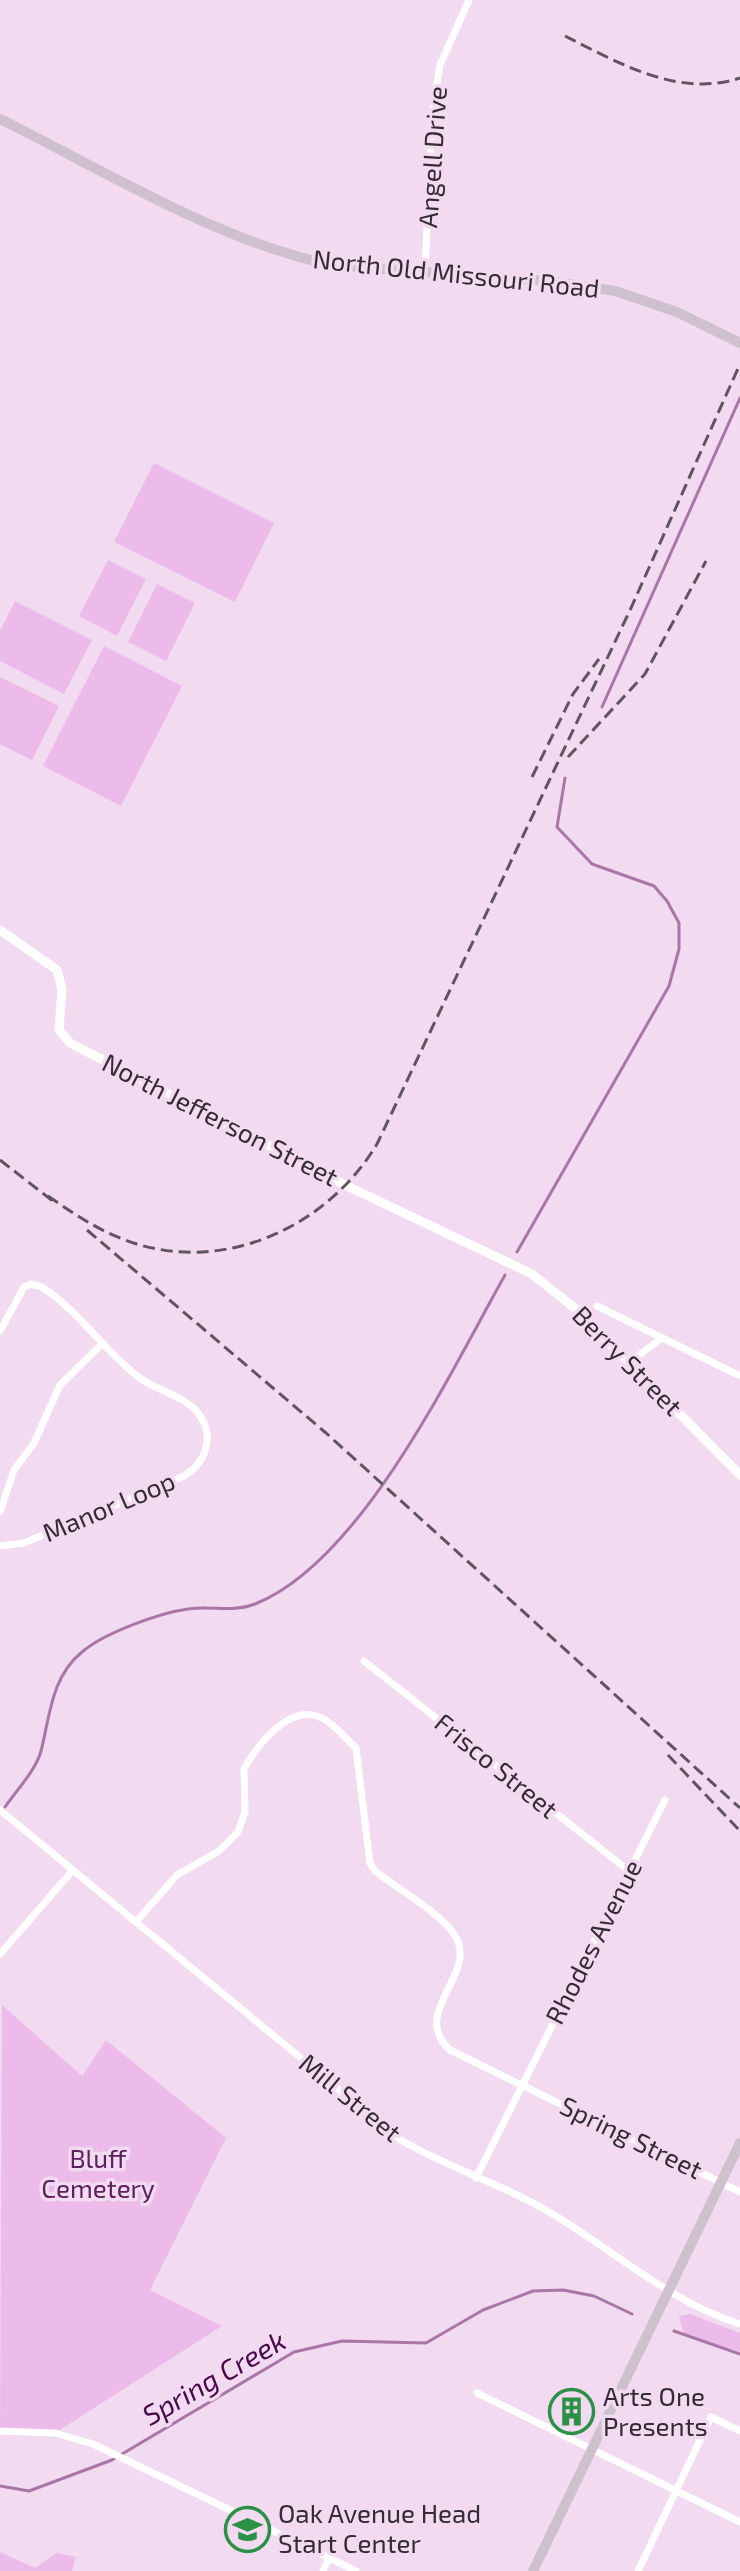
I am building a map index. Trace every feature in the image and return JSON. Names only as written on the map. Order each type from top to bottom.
[{"type":"main road","name":"North Old Missouri Road","points":[[0,119],[264,247],[331,265],[549,281],[615,291],[677,312],[740,343]]},
{"type":"main road","points":[[533,2571],[740,2143]]},
{"type":"street","name":"Angell Drive","points":[[425,273],[432,115],[438,78],[469,0]]},
{"type":"street","name":"North Jefferson Street","points":[[0,930],[57,970],[62,989],[59,1030],[70,1043],[347,1186],[505,1260]]},
{"type":"street","name":"Berry Street","points":[[505,1260],[555,1289],[740,1475]]},
{"type":"street","name":"Manor Loop","points":[[0,1331],[24,1287],[31,1284],[42,1287],[151,1386],[192,1406],[207,1433],[205,1454],[200,1463],[184,1476],[24,1543],[0,1546]]},
{"type":"street","points":[[597,1306],[740,1376]]},
{"type":"street","points":[[630,1362],[662,1338]]},
{"type":"street","points":[[0,1512],[14,1470],[34,1443],[60,1385],[103,1343]]},
{"type":"street","name":"Frisco Street","points":[[364,1661],[629,1871]]},
{"type":"street","points":[[136,1922],[177,1875],[219,1851],[238,1832],[245,1812],[244,1769],[273,1733],[290,1718],[309,1714],[319,1716],[356,1748],[370,1863],[375,1871],[447,1926],[459,1944],[458,1966],[435,2021],[441,2042],[450,2050],[522,2084]]},
{"type":"street","name":"Rhodes Avenue","points":[[476,2178],[665,1800]]},
{"type":"street","name":"Mill Street","points":[[0,1810],[399,2139],[542,2207],[669,2291],[699,2308],[740,2324]]},
{"type":"street","points":[[0,1954],[73,1870]]},
{"type":"street","name":"Spring Street","points":[[522,2084],[740,2192]]},
{"type":"street","points":[[477,2393],[740,2522]]},
{"type":"street","points":[[638,2571],[711,2417],[740,2431]]},
{"type":"street","points":[[0,2431],[55,2433],[93,2444],[356,2571]]},
{"type":"street","points":[[323,2571],[329,2558]]},
{"type":"green space","points":[[154,463],[274,523],[235,602],[114,542]]},
{"type":"green space","points":[[108,560],[146,579],[117,636],[79,616]]},
{"type":"green space","points":[[157,584],[195,603],[166,661],[128,642]]},
{"type":"green space","points":[[15,601],[92,640],[64,694],[0,661],[0,631]]},
{"type":"green space","points":[[104,646],[182,686],[121,806],[43,766]]},
{"type":"green space","points":[[0,677],[59,706],[32,760],[0,744]]},
{"type":"green space","name":"Bluff Cemetery","points":[[2,2005],[82,2076],[106,2040],[226,2138],[150,2290],[222,2326],[55,2433],[0,2431]]},
{"type":"green space","points":[[690,2314],[740,2333],[740,2352],[684,2334],[679,2316]]},
{"type":"green space","points":[[0,2552],[35,2568],[57,2553],[76,2557],[72,2571],[0,2571]]},
{"type":"waterway","points":[[602,707],[740,398]]},
{"type":"waterway","points":[[517,1252],[669,986],[679,949],[679,923],[654,886],[592,864],[557,827],[565,778]]},
{"type":"waterway","points":[[5,1807],[38,1758],[58,1685],[82,1652],[118,1631],[176,1611],[238,1608],[255,1604],[294,1582],[331,1548],[400,1460],[505,1275]]},
{"type":"waterway","name":"Spring Creek","points":[[0,2486],[29,2491],[112,2460],[294,2352],[342,2341],[426,2343],[483,2310],[533,2291],[563,2290],[594,2296],[632,2314]]},
{"type":"waterway","name":"Spring Creek","points":[[674,2331],[740,2354]]},
{"type":"railway","points":[[565,36],[606,57],[672,81],[717,83],[740,78]]},
{"type":"railway","points":[[48,1196],[92,1224],[127,1241],[175,1251],[209,1251],[243,1246],[305,1218],[333,1197],[357,1172],[377,1144],[631,608],[740,364]]},
{"type":"railway","points":[[568,757],[645,674],[706,561]]},
{"type":"railway","points":[[532,777],[573,694],[599,659]]},
{"type":"railway","points":[[0,1160],[54,1202]]},
{"type":"railway","points":[[87,1230],[326,1433],[740,1808]]},
{"type":"railway","points":[[668,1755],[740,1831]]},
{"type":"place","name":"Arts One Presents","points":[[572,2412]]},
{"type":"place","name":"Oak Avenue Head Start Center","points":[[247,2529]]}]
